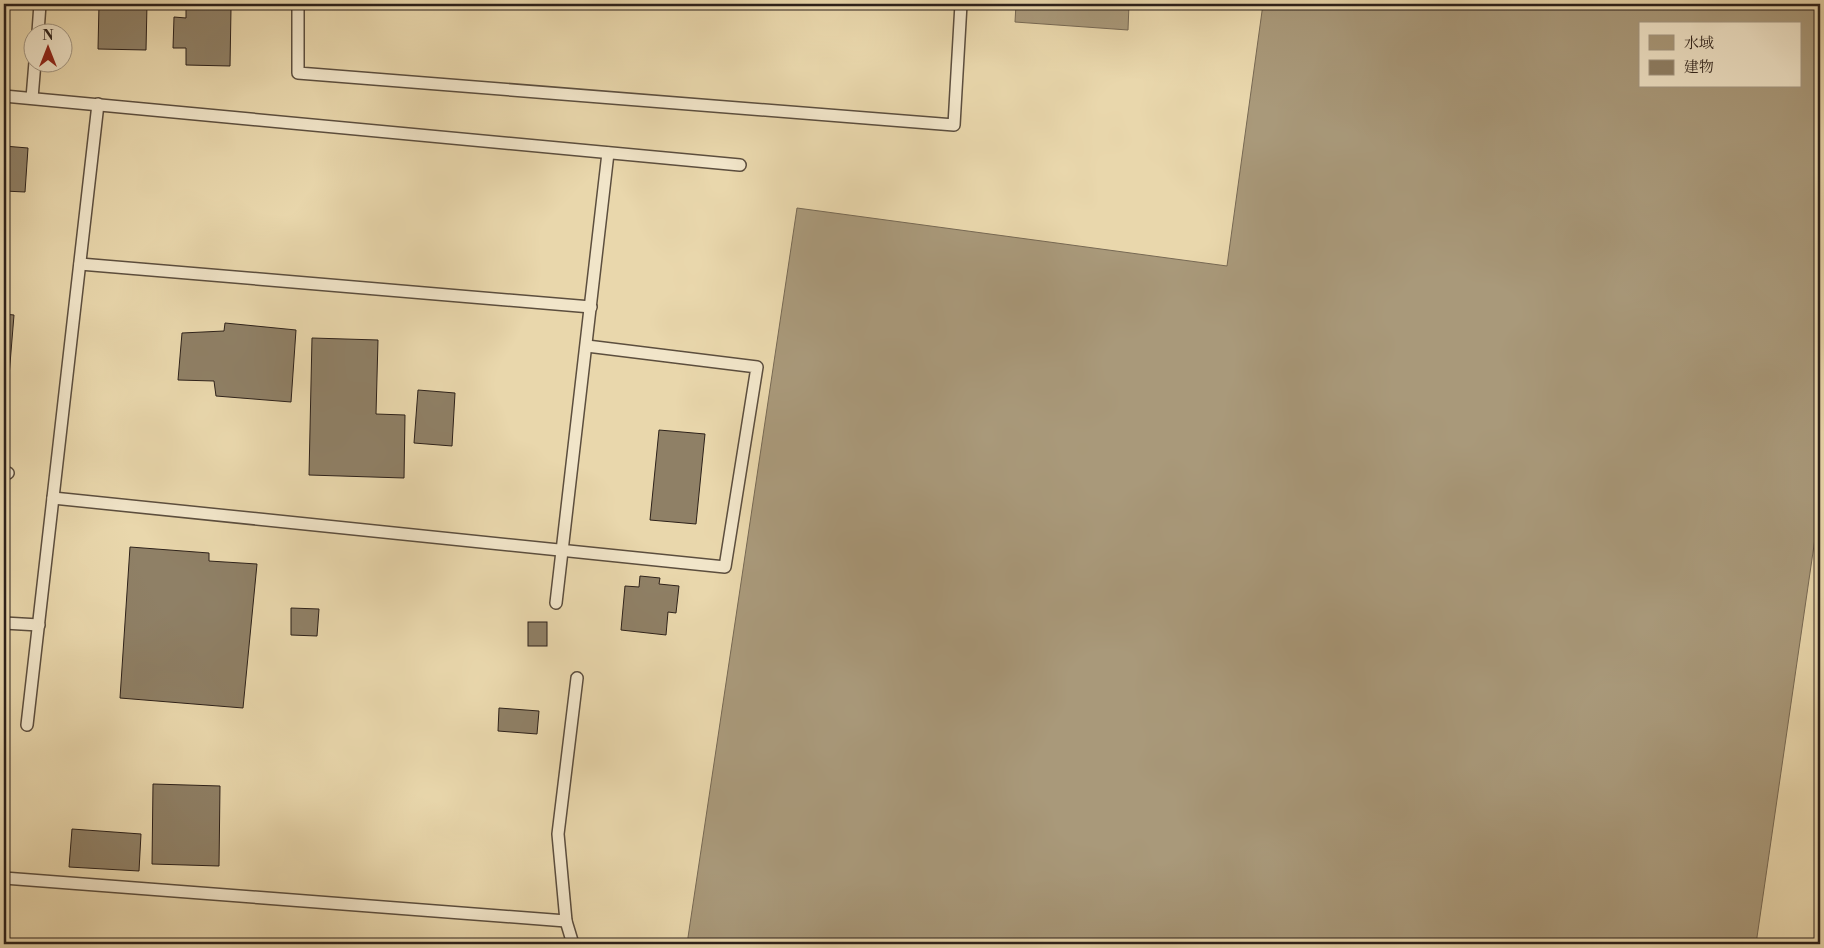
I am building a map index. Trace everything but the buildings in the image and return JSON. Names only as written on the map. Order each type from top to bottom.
[{"type":"lane","points":[[39,22],[40,4]]},
{"type":"lane","points":[[298,4],[298,73],[954,125],[960,4]]},
{"type":"lane","points":[[32,98],[34,72]]},
{"type":"lane","points":[[4,96],[740,165]]},
{"type":"lane","points":[[27,725],[98,104]]},
{"type":"lane","points":[[556,603],[608,153]]},
{"type":"lane","points":[[80,264],[591,307]]},
{"type":"lane","points":[[53,498],[725,567],[757,367],[587,346]]},
{"type":"lane","points":[[4,622],[39,625]]},
{"type":"lane","points":[[573,944],[566,922],[558,834],[577,678]]},
{"type":"lane","points":[[4,878],[566,922]]},
{"type":"water","points":[[1016,4],[1129,4],[1128,30],[1015,22]]},
{"type":"water","points":[[1263,4],[1820,4],[1820,504],[1756,944],[687,944],[797,208],[1227,266]]}]
